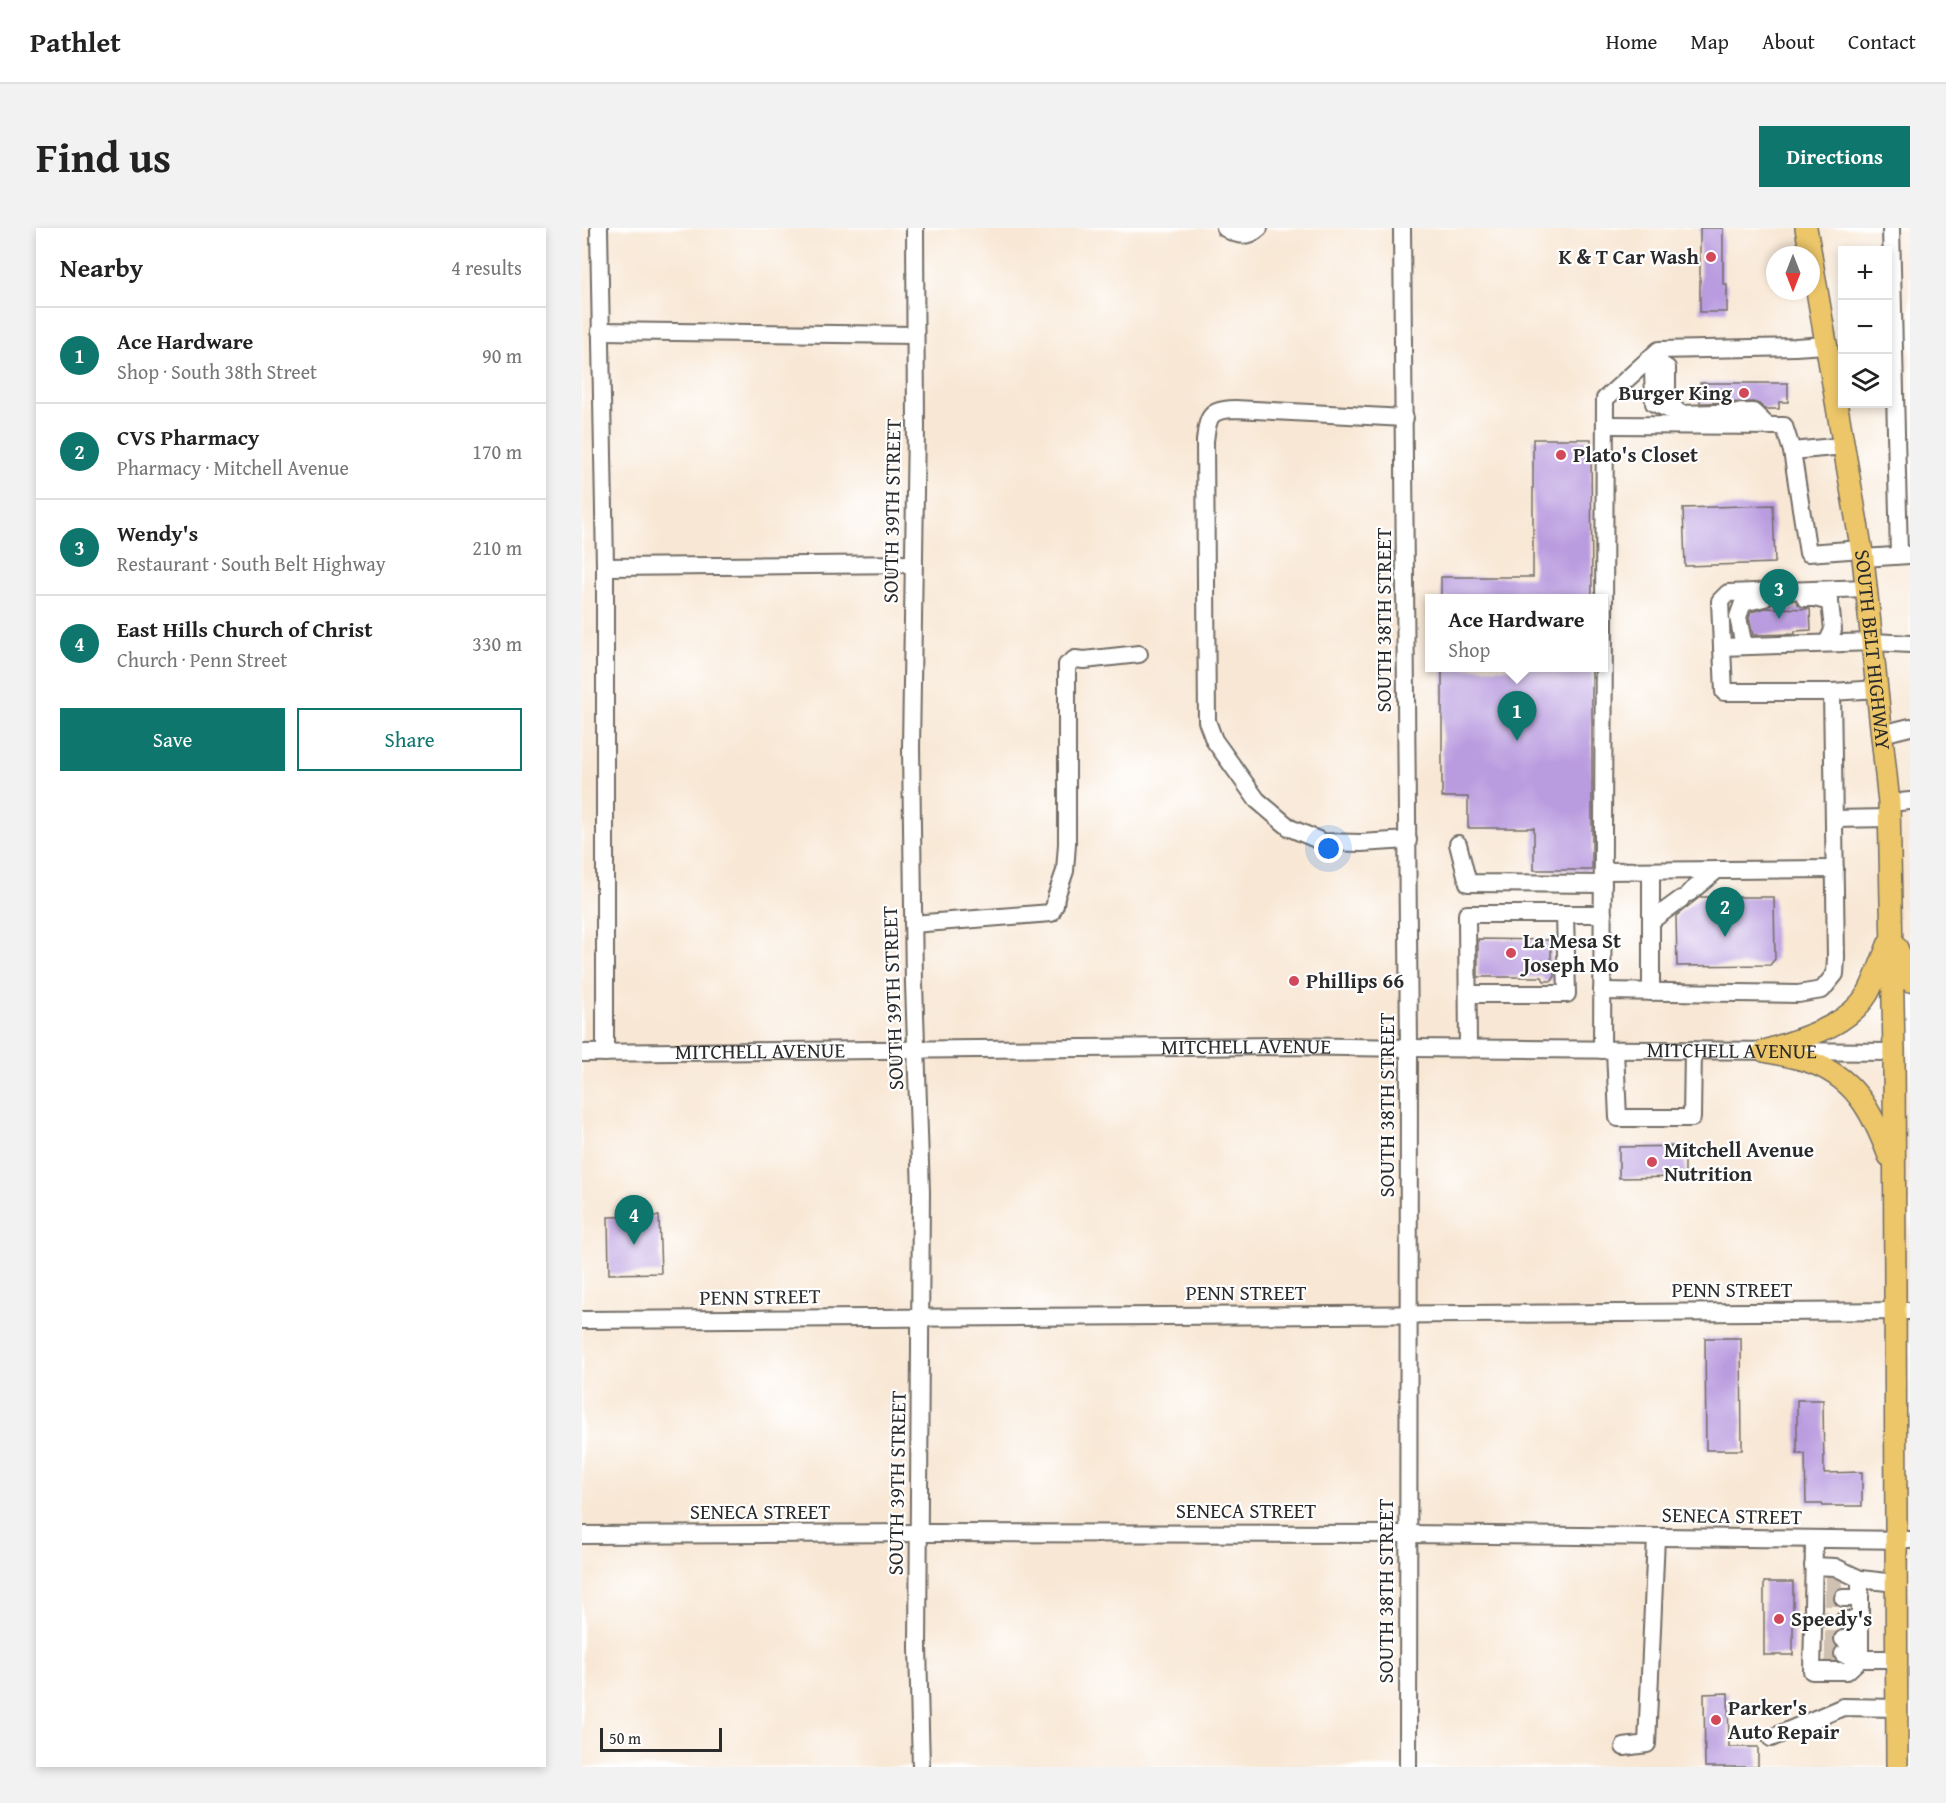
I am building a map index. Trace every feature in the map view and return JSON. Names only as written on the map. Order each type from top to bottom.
[{"type":"main road","name":"SOUTH BELT HIGHWAY","points":[[1806,228],[1809,246]]},
{"type":"main road","name":"SOUTH BELT HIGHWAY","points":[[1818,300],[1862,554],[1873,642],[1889,810],[1892,933],[1902,1052],[1894,1168],[1902,1311],[1903,1540],[1896,1582],[1897,1767]]},
{"type":"main road","points":[[1892,933],[1910,981]]},
{"type":"main road","points":[[1764,1051],[1826,1029],[1852,1013],[1868,993],[1892,933]]},
{"type":"main road","points":[[1764,1051],[1805,1060],[1831,1071],[1846,1081],[1858,1094],[1873,1117],[1894,1168]]},
{"type":"main road","points":[[1894,1168],[1910,1131]]},
{"type":"street","points":[[599,228],[605,567],[605,1053]]},
{"type":"street","name":"SOUTH 39TH STREET","points":[[915,228],[911,747],[913,924],[921,1192],[918,1647],[921,1767]]},
{"type":"street","points":[[1225,228],[1234,235],[1246,235],[1259,228]]},
{"type":"street","name":"SOUTH 38TH STREET","points":[[1402,228],[1410,1048],[1408,1767]]},
{"type":"street","points":[[1605,425],[1784,426],[1792,451],[1808,553],[1904,555],[1891,228]]},
{"type":"street","points":[[1893,312],[1910,312]]},
{"type":"street","points":[[600,331],[915,335]]},
{"type":"street","points":[[1604,594],[1605,399],[1659,357],[1826,345]]},
{"type":"street","points":[[1659,357],[1653,369],[1653,403],[1679,414],[1753,412],[1768,426]]},
{"type":"street","points":[[1405,418],[1219,410],[1212,414],[1207,425],[1205,441],[1207,721],[1214,741],[1257,800],[1290,828],[1323,842],[1361,843],[1408,840]]},
{"type":"street","points":[[1792,451],[1844,446]]},
{"type":"street","points":[[605,567],[914,564]]},
{"type":"street","points":[[1867,588],[1728,593],[1720,601],[1724,692],[1832,692],[1878,689]]},
{"type":"street","points":[[1744,646],[1738,617],[1743,603],[1758,598],[1815,598],[1830,603],[1833,630],[1827,644]]},
{"type":"street","points":[[1722,647],[1873,642],[1910,644]]},
{"type":"street","points":[[913,924],[1051,913],[1065,871],[1068,844],[1067,665],[1075,659],[1139,654]]},
{"type":"street","points":[[1604,672],[1602,991],[1618,1118],[1692,1118],[1694,1050]]},
{"type":"street","points":[[1602,991],[1798,994],[1822,990],[1835,974],[1832,692]]},
{"type":"street","points":[[1882,734],[1910,728]]},
{"type":"street","points":[[1834,819],[1889,810],[1910,801]]},
{"type":"street","points":[[1458,844],[1468,883],[1603,878],[1651,871],[1835,868]]},
{"type":"street","points":[[1651,921],[1717,870]]},
{"type":"street","points":[[1651,871],[1652,992]]},
{"type":"street","points":[[1468,1049],[1467,914],[1603,914]]},
{"type":"street","points":[[1468,994],[1567,994],[1565,914]]},
{"type":"street","name":"MITCHELL AVENUE","points":[[582,1053],[1285,1046],[1902,1052]]},
{"type":"street","name":"PENN STREET","points":[[582,1320],[1902,1311]]},
{"type":"street","name":"SENECA STREET","points":[[582,1535],[1410,1534],[1903,1540]]},
{"type":"street","points":[[1624,1747],[1647,1744],[1656,1537]]},
{"type":"street","points":[[1814,1539],[1814,1566],[1818,1594]]},
{"type":"street","points":[[1814,1566],[1835,1567],[1853,1589],[1852,1620],[1860,1651],[1847,1671],[1812,1671],[1818,1643]]},
{"type":"street","points":[[1853,1589],[1896,1582]]},
{"type":"street","points":[[1843,1646],[1896,1659]]},
{"type":"street","points":[[1771,1738],[1843,1707],[1896,1708]]},
{"type":"building","name":"K & T Car Wash","points":[[1700,228],[1723,228],[1723,284],[1727,284],[1727,312],[1700,312]]},
{"type":"building","name":"Burger King","points":[[1700,383],[1788,383],[1788,402],[1779,402],[1779,409],[1765,409],[1753,402],[1700,403]]},
{"type":"building","points":[[1533,439],[1591,439],[1592,594],[1441,594],[1441,577],[1533,577]]},
{"type":"building","points":[[1773,505],[1775,563],[1685,566],[1683,508]]},
{"type":"building","points":[[1766,608],[1810,609],[1811,630],[1795,631],[1795,634],[1753,635],[1749,618],[1751,612]]},
{"type":"building","points":[[1442,672],[1592,672],[1592,870],[1534,870],[1534,828],[1468,828],[1468,797],[1442,797]]},
{"type":"building","points":[[1700,897],[1774,897],[1775,959],[1770,965],[1677,966],[1676,916]]},
{"type":"building","name":"La Mesa St Joseph Mo","points":[[1478,939],[1551,940],[1551,966],[1555,969],[1555,976],[1552,981],[1544,981],[1542,977],[1478,977]]},
{"type":"building","name":"Mitchell Avenue Nutrition","points":[[1685,1146],[1685,1177],[1619,1178],[1619,1147]]},
{"type":"building","points":[[659,1216],[661,1273],[609,1274],[608,1217]]},
{"type":"building","points":[[1705,1338],[1741,1338],[1742,1450],[1706,1450]]},
{"type":"building","points":[[1797,1400],[1823,1400],[1824,1473],[1862,1472],[1862,1506],[1806,1504],[1805,1454],[1797,1454]]},
{"type":"building","name":"Speedy's","points":[[1764,1582],[1793,1582],[1793,1655],[1764,1655]]},
{"type":"building","name":"Parker's Auto Repair","points":[[1728,1693],[1729,1747],[1758,1747],[1758,1767],[1705,1767],[1704,1694]]},
{"type":"tunnel","points":[[1826,1584],[1843,1584]]},
{"type":"tunnel","points":[[1825,1598],[1843,1598]]},
{"type":"tunnel","points":[[1813,1619],[1844,1620]]},
{"type":"tunnel","points":[[1825,1639],[1843,1639]]},
{"type":"tunnel","points":[[1825,1654],[1843,1654]]},
{"type":"place","name":"K & T Car Wash","points":[[1711,257]]},
{"type":"place","name":"Burger King","points":[[1744,393]]},
{"type":"place","name":"Plato's Closet","points":[[1561,455]]},
{"type":"place","name":"Wendy's","points":[[1779,619]]},
{"type":"place","name":"Ace Hardware","points":[[1517,741]]},
{"type":"place","name":"CVS Pharmacy","points":[[1725,937]]},
{"type":"place","name":"La Mesa St Joseph Mo","points":[[1511,953]]},
{"type":"place","name":"Phillips 66","points":[[1294,981]]},
{"type":"place","name":"Mitchell Avenue Nutrition","points":[[1652,1162]]},
{"type":"place","name":"East Hills Church of Christ","points":[[634,1245]]},
{"type":"place","name":"Speedy's","points":[[1779,1619]]},
{"type":"place","name":"Parker's Auto Repair","points":[[1716,1720]]}]
